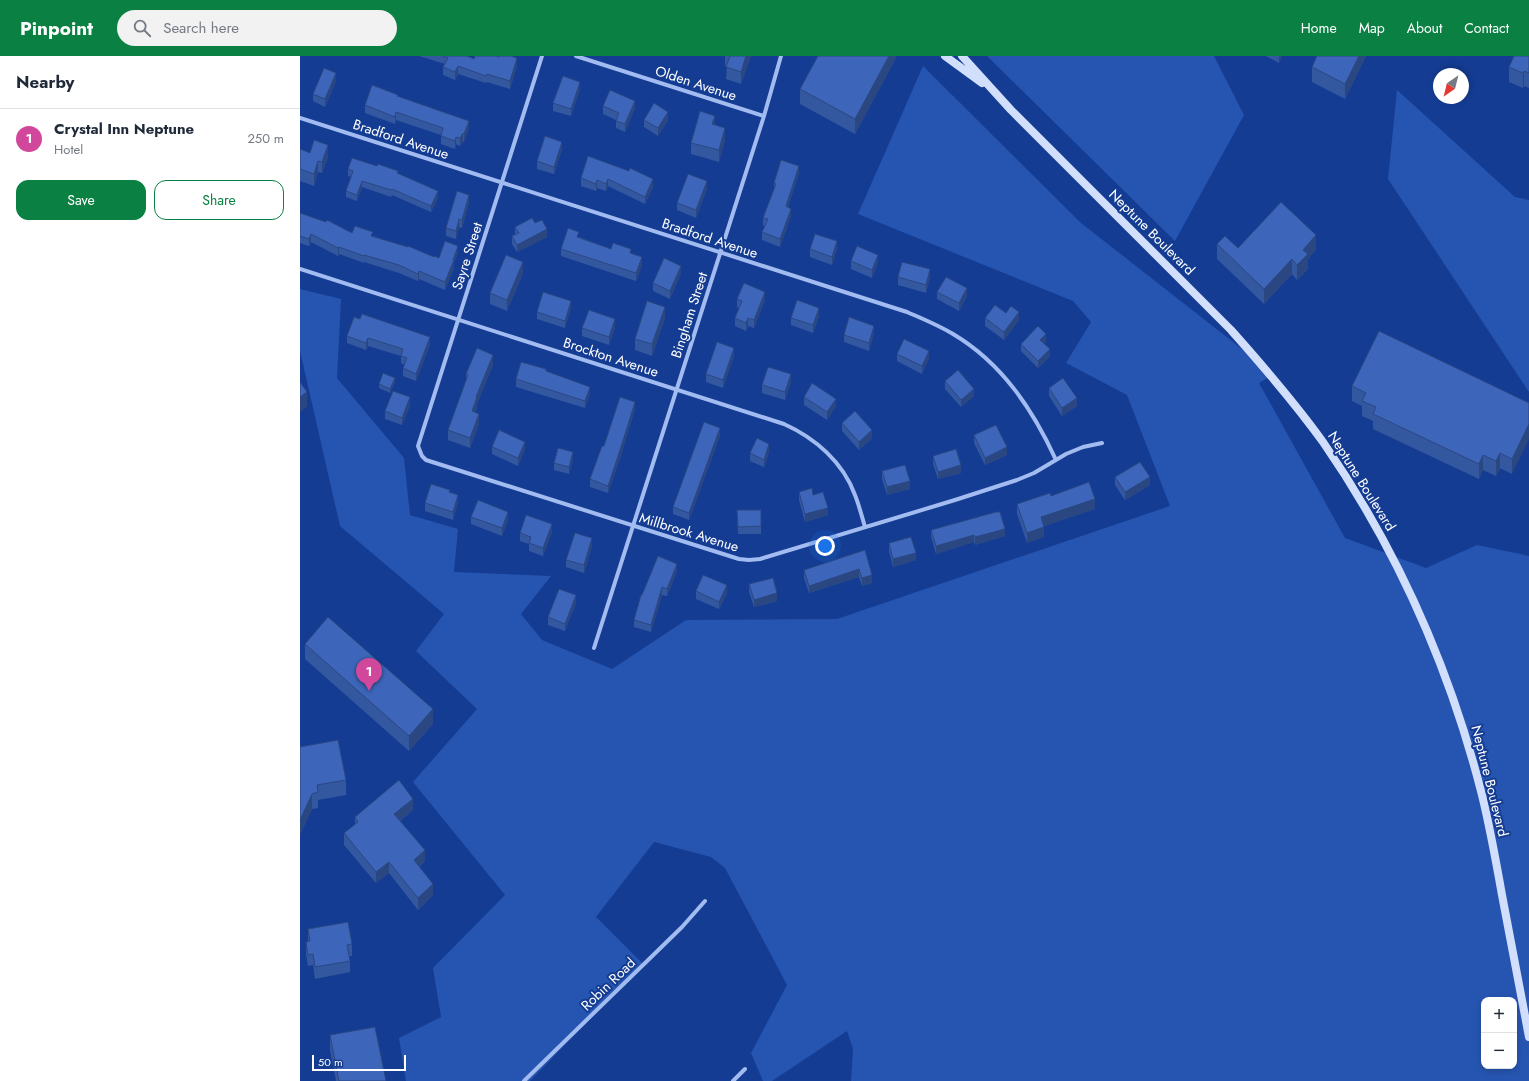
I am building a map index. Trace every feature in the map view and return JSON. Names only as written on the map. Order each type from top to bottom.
[{"type":"street","name":"Sayre Street","points":[[426,460],[422,456],[418,446],[542,56]]},
{"type":"street","name":"Olden Avenue","points":[[576,56],[764,116]]},
{"type":"street","name":"Bingham Street","points":[[594,648],[764,116],[781,56]]},
{"type":"street","points":[[945,56],[996,93]]},
{"type":"street","name":"Neptune Boulevard","points":[[962,56],[996,93],[1231,330],[1264,366],[1322,441],[1344,474],[1386,544],[1430,638],[1470,750],[1492,838],[1529,1037]]},
{"type":"street","name":"Bradford Avenue","points":[[300,118],[721,252],[906,312],[931,322],[954,334],[984,357],[1014,387],[1032,413],[1056,460]]},
{"type":"street","name":"Brockton Avenue","points":[[300,269],[677,389],[798,430],[814,441],[832,458],[849,482],[855,494],[865,528]]},
{"type":"street","name":"Millbrook Avenue","points":[[426,460],[739,559],[749,560],[760,559],[865,528],[1017,480],[1034,473],[1066,454],[1083,447],[1102,443]]},
{"type":"street","name":"Robin Road","points":[[524,1081],[682,927],[705,901]]},
{"type":"street","points":[[733,1081],[745,1069]]},
{"type":"shaded area","points":[[987,56],[1214,56],[1244,115],[1175,241]]},
{"type":"shaded area","points":[[923,66],[1081,223],[1274,374],[1259,383],[1345,538],[1426,568],[1477,545],[1529,556],[1529,1081],[851,1081],[853,1049],[847,1031],[772,1081],[763,1081],[751,1053],[787,985],[725,868],[711,857],[654,842],[596,917],[643,964],[530,1081],[406,1081],[399,1038],[441,1017],[433,968],[505,895],[413,782],[477,709],[416,651],[444,614],[340,526],[300,351],[300,289],[341,299],[337,378],[404,458],[410,515],[458,529],[454,572],[551,576],[521,614],[542,640],[612,669],[686,620],[837,619],[1170,506],[1127,395],[1066,363],[1091,322],[1073,301],[858,214]]},
{"type":"shaded area","points":[[1397,90],[1515,197],[1529,200],[1529,392],[1388,179]]},
{"type":"building","points":[[443,56],[467,56],[474,59],[475,56],[511,56],[517,58],[510,81],[487,74],[486,76],[458,66],[455,72],[443,67],[448,58]]},
{"type":"building","points":[[730,56],[746,56],[741,72],[726,67]]},
{"type":"building","points":[[818,56],[889,56],[855,119],[800,89]]},
{"type":"building","points":[[1317,56],[1359,56],[1345,84],[1312,67]]},
{"type":"building","points":[[1514,56],[1529,56],[1529,73],[1524,71],[1523,73],[1509,67]]},
{"type":"building","points":[[324,68],[336,73],[325,99],[313,94]]},
{"type":"building","points":[[563,76],[580,82],[571,109],[553,103]]},
{"type":"building","points":[[372,85],[398,95],[397,96],[469,121],[464,134],[463,133],[460,138],[456,137],[455,141],[441,136],[443,128],[396,112],[395,117],[365,105]]},
{"type":"building","points":[[610,90],[635,101],[625,124],[616,121],[619,113],[603,106]]},
{"type":"building","points":[[654,103],[668,112],[658,128],[644,120]]},
{"type":"building","points":[[700,111],[715,116],[712,124],[725,128],[719,150],[691,143]]},
{"type":"building","points":[[545,136],[562,142],[554,167],[537,161]]},
{"type":"building","points":[[314,140],[328,145],[322,162],[318,161],[314,174],[300,169],[300,149],[310,153]]},
{"type":"building","points":[[588,156],[629,171],[630,168],[653,179],[645,197],[608,179],[606,184],[597,180],[596,184],[581,178]]},
{"type":"building","points":[[352,158],[377,166],[378,164],[398,171],[397,173],[438,191],[431,206],[392,189],[391,190],[362,181],[357,195],[346,191],[353,171],[348,169]]},
{"type":"building","points":[[781,160],[799,166],[786,206],[791,209],[780,239],[762,232],[768,219],[763,218],[776,184],[774,183]]},
{"type":"building","points":[[688,174],[707,181],[696,210],[677,203]]},
{"type":"building","points":[[457,191],[469,195],[462,220],[459,219],[456,231],[446,228]]},
{"type":"building","points":[[1281,202],[1316,235],[1303,250],[1308,254],[1297,265],[1292,259],[1264,289],[1217,244],[1225,236],[1238,248]]},
{"type":"building","points":[[300,213],[326,222],[327,220],[352,233],[355,226],[373,232],[371,236],[408,246],[434,257],[439,258],[445,241],[458,246],[445,282],[419,271],[418,274],[399,265],[364,256],[339,247],[338,248],[311,234],[309,239],[300,236]]},
{"type":"building","points":[[532,218],[535,223],[542,220],[547,229],[517,245],[512,236],[519,233],[515,227]]},
{"type":"building","points":[[568,228],[579,232],[577,237],[611,249],[613,243],[631,249],[630,253],[642,257],[636,273],[561,249]]},
{"type":"building","points":[[815,234],[837,241],[832,257],[810,249]]},
{"type":"building","points":[[857,246],[878,255],[872,270],[851,261]]},
{"type":"building","points":[[506,255],[523,262],[507,300],[490,293]]},
{"type":"building","points":[[664,258],[681,266],[670,291],[653,283]]},
{"type":"building","points":[[902,262],[930,269],[926,285],[898,277]]},
{"type":"building","points":[[946,277],[967,288],[959,303],[937,292]]},
{"type":"building","points":[[744,283],[765,292],[754,320],[748,318],[746,323],[735,318],[742,301],[737,299]]},
{"type":"building","points":[[543,292],[571,301],[565,321],[537,312]]},
{"type":"building","points":[[797,300],[819,308],[813,325],[791,318]]},
{"type":"building","points":[[647,301],[665,307],[652,344],[635,339]]},
{"type":"building","points":[[995,305],[1006,313],[1011,306],[1019,312],[1004,332],[985,318]]},
{"type":"building","points":[[589,310],[615,319],[609,337],[582,328]]},
{"type":"building","points":[[362,314],[430,337],[416,374],[403,368],[407,358],[401,356],[403,349],[368,338],[366,343],[347,336],[354,317],[360,319]]},
{"type":"building","points":[[849,317],[874,326],[869,343],[844,335]]},
{"type":"building","points":[[1038,326],[1046,334],[1040,340],[1050,349],[1038,361],[1021,344]]},
{"type":"building","points":[[1379,331],[1529,403],[1529,424],[1512,459],[1500,453],[1496,461],[1483,455],[1479,464],[1373,414],[1376,407],[1362,401],[1366,393],[1352,386]]},
{"type":"building","points":[[904,339],[929,351],[922,366],[897,354]]},
{"type":"building","points":[[717,342],[734,348],[723,380],[706,374]]},
{"type":"building","points":[[477,348],[493,355],[472,411],[479,414],[470,438],[448,430],[468,375],[466,374]]},
{"type":"building","points":[[521,362],[546,369],[546,371],[590,387],[585,401],[516,379]]},
{"type":"building","points":[[768,367],[791,374],[785,392],[762,385]]},
{"type":"building","points":[[958,370],[974,389],[961,400],[945,381]]},
{"type":"building","points":[[383,373],[395,378],[390,389],[379,384]]},
{"type":"building","points":[[1063,378],[1077,398],[1062,408],[1049,388]]},
{"type":"building","points":[[300,382],[307,392],[300,397]]},
{"type":"building","points":[[812,383],[836,399],[827,412],[804,397]]},
{"type":"building","points":[[393,391],[410,397],[402,418],[385,411]]},
{"type":"building","points":[[620,397],[635,402],[608,486],[590,479],[602,446],[604,446]]},
{"type":"building","points":[[855,411],[872,430],[859,442],[842,423]]},
{"type":"building","points":[[704,422],[720,428],[689,513],[673,507]]},
{"type":"building","points":[[996,425],[1007,447],[985,458],[974,435]]},
{"type":"building","points":[[499,430],[525,442],[518,458],[492,447]]},
{"type":"building","points":[[757,438],[769,444],[764,460],[750,453]]},
{"type":"building","points":[[558,448],[573,452],[569,467],[554,463]]},
{"type":"building","points":[[956,449],[961,465],[938,472],[933,456]]},
{"type":"building","points":[[1140,462],[1150,477],[1125,492],[1115,477]]},
{"type":"building","points":[[905,465],[910,481],[887,487],[882,471]]},
{"type":"building","points":[[1089,482],[1095,499],[1041,517],[1044,527],[1027,533],[1017,504],[1050,493],[1051,496]]},
{"type":"building","points":[[431,484],[450,490],[449,492],[458,495],[453,512],[425,503]]},
{"type":"building","points":[[812,488],[813,495],[823,492],[828,508],[805,514],[799,492]]},
{"type":"building","points":[[478,500],[508,512],[502,528],[471,517]]},
{"type":"building","points":[[737,510],[761,510],[761,526],[738,527]]},
{"type":"building","points":[[1000,512],[1005,529],[975,537],[974,535],[936,546],[931,530]]},
{"type":"building","points":[[526,515],[552,524],[543,548],[529,543],[531,537],[520,533]]},
{"type":"building","points":[[575,533],[592,538],[584,565],[566,560]]},
{"type":"building","points":[[911,537],[916,553],[893,559],[889,543]]},
{"type":"building","points":[[865,550],[872,575],[862,578],[859,569],[809,586],[804,570]]},
{"type":"building","points":[[658,556],[677,564],[667,589],[662,587],[651,625],[634,620],[641,595]]},
{"type":"building","points":[[703,575],[727,585],[719,602],[696,591]]},
{"type":"building","points":[[773,578],[777,593],[754,600],[749,584]]},
{"type":"building","points":[[559,589],[576,595],[565,624],[548,617]]},
{"type":"building","points":[[328,617],[433,709],[409,736],[305,644]]},
{"type":"building","points":[[338,740],[346,780],[317,785],[318,792],[312,794],[300,820],[300,747]]},
{"type":"building","points":[[399,780],[413,799],[394,814],[425,850],[414,860],[433,884],[418,898],[389,862],[376,872],[344,833],[358,822],[355,817]]},
{"type":"building","points":[[348,922],[352,944],[347,945],[350,961],[315,967],[313,954],[308,955],[306,942],[310,941],[308,929]]},
{"type":"building","points":[[375,1027],[386,1081],[339,1081],[330,1035]]},
{"type":"place","name":"Crystal Inn Neptune","points":[[369,691]]}]
